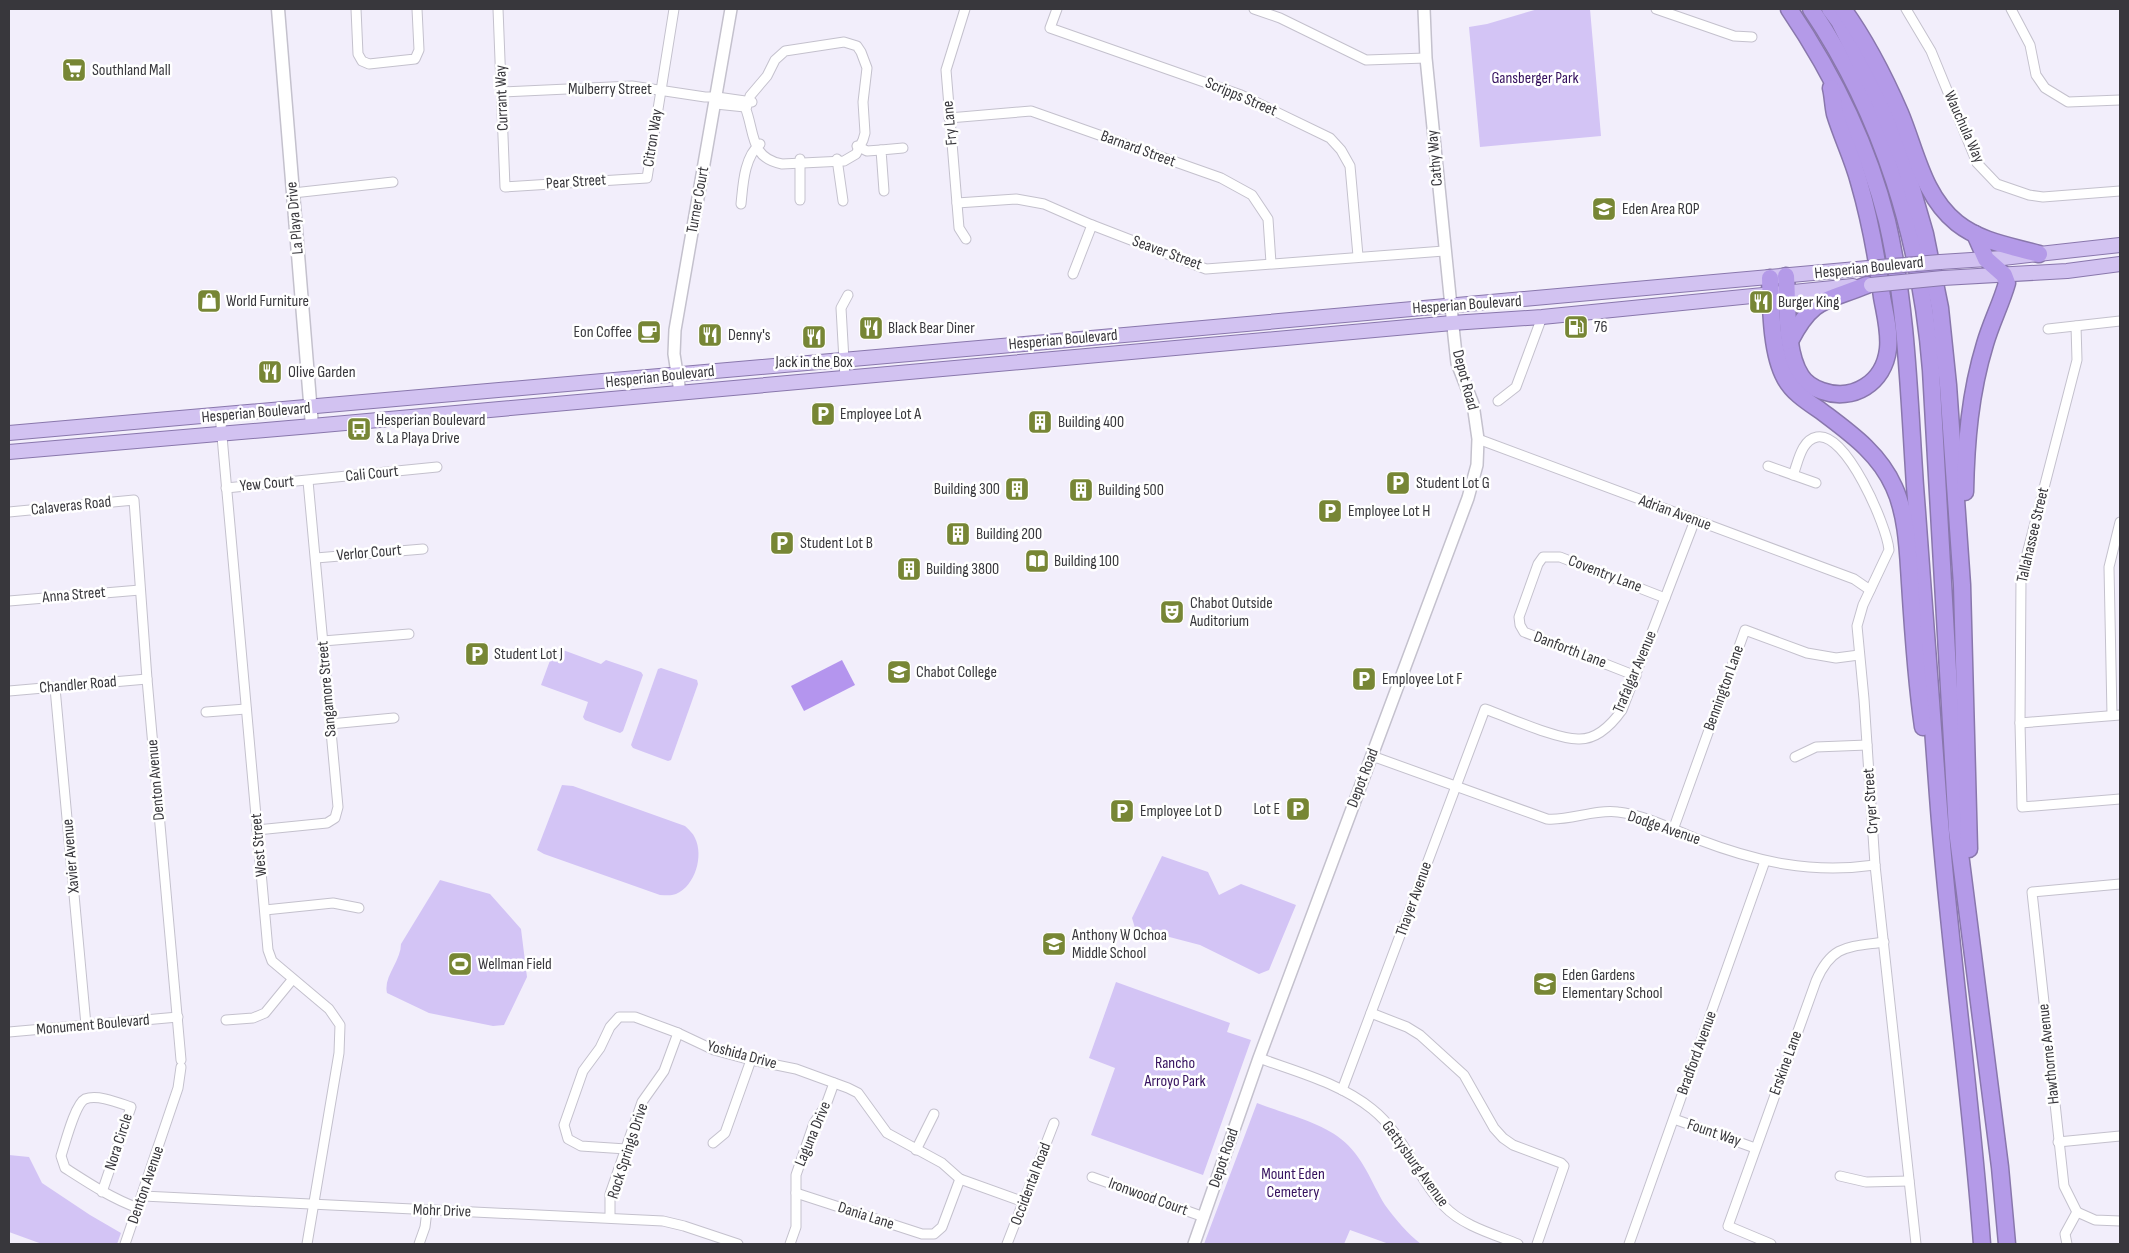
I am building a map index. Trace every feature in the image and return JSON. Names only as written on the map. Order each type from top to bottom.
[{"type":"highway","points":[[1789,9],[1829,73],[1859,137],[1876,186],[1893,252],[1903,318],[1941,834],[1978,1178],[1982,1244]]},
{"type":"highway","points":[[1811,9],[1850,75],[1878,136],[1903,209],[1921,285],[1931,370],[1957,830],[2008,1244]]},
{"type":"highway","points":[[1830,9],[1839,22],[1879,100],[1905,165],[1925,234],[1940,308],[1962,585],[1968,831],[1976,980]]},
{"type":"highway","points":[[1843,9],[1879,68],[1900,113],[1924,179],[1935,200],[1957,223],[1975,234],[1989,241],[2039,254]]},
{"type":"highway","points":[[1778,277],[1788,294],[1790,341],[1796,366],[1805,382],[1819,390],[1839,395],[1858,391],[1873,381],[1880,372],[1887,352],[1888,338],[1876,247],[1859,181],[1835,113],[1829,73]]},
{"type":"highway","points":[[1962,585],[1969,416],[1985,344],[2006,285],[2004,275],[1986,259],[1975,234]]},
{"type":"highway","points":[[1778,277],[1771,295],[1778,359],[1786,380],[1798,395],[1862,443],[1876,457],[1895,489],[1901,510],[1908,562],[1918,697],[1941,834]]},
{"type":"highway","points":[[1790,341],[1804,317],[1818,304],[1869,285]]},
{"type":"main road","name":"La Playa Drive","points":[[278,9],[312,426]]},
{"type":"main road","name":"Hesperian Boulevard","points":[[9,433],[2120,246]]},
{"type":"main road","name":"Hesperian Boulevard","points":[[9,452],[1452,323],[1542,317],[1943,278],[2067,271],[2120,264]]},
{"type":"street","points":[[356,9],[358,54],[362,61],[370,64],[415,59],[419,50],[417,9]]},
{"type":"street","name":"Currant Way","points":[[498,9],[505,187]]},
{"type":"street","name":"Citron Way","points":[[647,178],[674,9]]},
{"type":"street","name":"Turner Court","points":[[680,392],[674,354],[675,330],[717,100],[731,9]]},
{"type":"street","name":"Fry Lane","points":[[965,9],[946,70],[959,228],[966,239]]},
{"type":"street","name":"Scripps Street","points":[[1057,9],[1050,28],[1241,95],[1330,138],[1342,150],[1350,166],[1358,256]]},
{"type":"street","points":[[1254,9],[1280,18],[1366,60],[1426,58]]},
{"type":"street","name":"Cathy Way","points":[[1424,9],[1426,58],[1451,306]]},
{"type":"street","points":[[1656,9],[1734,36],[1752,37]]},
{"type":"street","name":"Wauchula Way","points":[[1906,9],[1931,51],[1978,163],[1998,184],[2029,195],[2043,197],[2120,191]]},
{"type":"street","points":[[2011,9],[2030,45],[2036,75],[2045,88],[2068,102],[2120,100]]},
{"type":"street","points":[[845,46],[852,48],[859,58],[863,73],[860,92],[859,146],[842,158],[837,160],[800,161],[780,160],[768,155],[758,145],[750,127],[752,113],[748,104],[782,58],[788,54],[845,46]]},
{"type":"street","name":"Mulberry Street","points":[[502,92],[632,86],[748,104]]},
{"type":"street","name":"Barnard Street","points":[[949,118],[1032,111],[1221,178],[1252,195],[1268,219],[1272,263]]},
{"type":"street","points":[[741,204],[745,173],[751,155],[758,145]]},
{"type":"street","points":[[859,146],[867,151],[904,148]]},
{"type":"street","points":[[881,150],[884,191]]},
{"type":"street","points":[[837,160],[843,201]]},
{"type":"street","points":[[800,161],[800,200]]},
{"type":"street","name":"Pear Street","points":[[505,187],[647,178]]},
{"type":"street","points":[[293,193],[393,182]]},
{"type":"street","name":"Seaver Street","points":[[957,203],[1016,199],[1044,204],[1092,225],[1206,268],[1444,251]]},
{"type":"street","points":[[1073,274],[1092,225]]},
{"type":"street","points":[[845,378],[841,308],[848,295]]},
{"type":"street","name":"Depot Road","points":[[1194,1244],[1259,1058],[1468,498],[1477,465],[1478,439],[1473,404],[1457,363],[1451,306]]},
{"type":"street","points":[[1498,401],[1516,387],[1542,317]]},
{"type":"street","points":[[2048,329],[2120,321]]},
{"type":"street","name":"Tallahassee Street","points":[[2076,326],[2077,360],[2021,577],[2020,723],[2022,807],[2120,799]]},
{"type":"street","name":"West Street","points":[[220,414],[268,950],[272,961],[292,980],[329,1009],[340,1025],[339,1053],[307,1244]]},
{"type":"street","name":"Cryer Street","points":[[1793,475],[1803,449],[1810,440],[1817,437],[1832,442],[1850,461],[1870,493],[1888,541],[1888,550],[1858,617],[1857,626],[1875,865],[1916,1244]]},
{"type":"street","name":"Adrian Avenue","points":[[1478,439],[1854,579],[1870,590]]},
{"type":"street","points":[[1768,466],[1816,483]]},
{"type":"street","name":"Cali Court","points":[[308,480],[437,467]]},
{"type":"street","name":"Yew Court","points":[[226,488],[308,480]]},
{"type":"street","name":"Sangamore Street","points":[[257,830],[327,823],[335,818],[338,807],[308,480]]},
{"type":"street","name":"Calaveras Road","points":[[9,512],[134,500]]},
{"type":"street","name":"Denton Avenue","points":[[125,1244],[143,1196],[178,1088],[181,1064],[147,679],[134,500]]},
{"type":"street","name":"Trafalgar Avenue","points":[[1485,709],[1561,736],[1579,739],[1589,737],[1601,731],[1616,718],[1622,710],[1636,676],[1695,520]]},
{"type":"street","points":[[2020,723],[2116,715],[2109,568],[2120,522]]},
{"type":"street","name":"Verlor Court","points":[[316,558],[423,549]]},
{"type":"street","name":"Coventry Lane","points":[[1544,557],[1560,557],[1665,598]]},
{"type":"street","name":"Danforth Lane","points":[[1544,557],[1538,564],[1519,618],[1524,632],[1636,676]]},
{"type":"street","name":"Anna Street","points":[[9,601],[140,590]]},
{"type":"street","name":"Bennington Lane","points":[[1673,830],[1745,630],[1807,653],[1836,658],[1859,655]]},
{"type":"street","points":[[323,641],[408,634]]},
{"type":"street","name":"Chandler Road","points":[[9,692],[147,679]]},
{"type":"street","name":"Xavier Avenue","points":[[55,688],[86,1025]]},
{"type":"street","points":[[206,712],[246,709]]},
{"type":"street","name":"Thayer Avenue","points":[[1342,1090],[1485,709]]},
{"type":"street","points":[[330,724],[394,718]]},
{"type":"street","points":[[1795,757],[1816,747],[1867,745]]},
{"type":"street","name":"Dodge Avenue","points":[[1372,756],[1546,819],[1558,820],[1618,812],[1736,854],[1765,861],[1810,868],[1875,865]]},
{"type":"street","name":"Bradford Avenue","points":[[1629,1244],[1765,861]]},
{"type":"street","name":"Hawthorne Avenue","points":[[2077,1212],[2064,1186],[2032,892],[2120,884]]},
{"type":"street","points":[[265,910],[334,903],[359,908]]},
{"type":"street","name":"Erskine Lane","points":[[1771,1244],[1728,1226],[1822,966],[1841,949],[1884,942]]},
{"type":"street","points":[[226,1020],[253,1018],[265,1012],[292,980]]},
{"type":"street","points":[[1371,1013],[1408,1027],[1420,1035],[1464,1075],[1494,1128],[1503,1138],[1513,1145],[1561,1163],[1564,1166],[1537,1244]]},
{"type":"street","name":"Monument Boulevard","points":[[9,1032],[178,1017]]},
{"type":"street","name":"Yoshida Drive","points":[[626,1149],[581,1146],[568,1139],[564,1125],[583,1071],[600,1048],[610,1027],[620,1017],[635,1017],[678,1033],[714,1050],[796,1069],[858,1093],[887,1133],[942,1163],[960,1179],[1024,1202]]},
{"type":"street","name":"Rock Springs Drive","points":[[610,1217],[610,1194],[642,1102],[664,1071],[678,1033]]},
{"type":"street","name":"Gettysburg Avenue","points":[[1259,1058],[1342,1090],[1373,1110],[1390,1127],[1429,1189],[1445,1207],[1470,1225],[1518,1244]]},
{"type":"street","points":[[713,1143],[725,1133],[751,1060]]},
{"type":"street","name":"Laguna Drive","points":[[790,1244],[796,1228],[796,1175],[814,1123],[826,1105],[834,1083]]},
{"type":"street","name":"Nora Circle","points":[[102,1192],[131,1107],[92,1098],[84,1100],[78,1106],[61,1156],[65,1168],[102,1192],[113,1199],[138,1208]]},
{"type":"street","points":[[916,1150],[934,1114]]},
{"type":"street","name":"Fount Way","points":[[1674,1119],[1755,1148]]},
{"type":"street","name":"Occidental Road","points":[[1007,1244],[1054,1124]]},
{"type":"street","points":[[2058,1142],[2120,1136]]},
{"type":"street","points":[[1840,1176],[1866,1182],[1909,1180]]},
{"type":"street","name":"Ironwood Court","points":[[1092,1177],[1204,1217]]},
{"type":"street","name":"Dania Lane","points":[[796,1193],[922,1234],[934,1234],[942,1227],[960,1179]]},
{"type":"street","name":"Mohr Drive","points":[[143,1196],[314,1206],[610,1217],[663,1221],[738,1244]]},
{"type":"street","points":[[420,1244],[427,1210]]},
{"type":"street","points":[[2067,1244],[2066,1234],[2077,1212],[2095,1220],[2120,1221]]},
{"type":"green space","name":"Gansberger Park","points":[[1538,9],[1590,9],[1601,136],[1480,147],[1469,27],[1487,24]]},
{"type":"green space","points":[[563,650],[601,664],[606,660],[641,672],[643,675],[623,731],[620,733],[585,720],[583,717],[588,702],[541,685],[552,655]]},
{"type":"green space","points":[[661,668],[697,680],[698,684],[671,760],[668,761],[633,748],[631,745],[658,669]]},
{"type":"green space","points":[[562,785],[573,786],[685,826],[694,836],[698,845],[698,862],[693,878],[683,890],[676,894],[660,895],[537,850]]},
{"type":"green space","points":[[1162,856],[1208,872],[1219,895],[1241,884],[1296,905],[1269,970],[1259,974],[1200,945],[1135,928],[1132,918]]},
{"type":"green space","name":"Wellman Field","points":[[440,880],[490,894],[521,929],[527,977],[504,1025],[493,1026],[429,1013],[387,993],[386,987],[401,944]]},
{"type":"green space","name":"Rancho Arroyo Park","points":[[1116,982],[1230,1023],[1227,1032],[1251,1040],[1203,1175],[1091,1135],[1115,1068],[1089,1058]]},
{"type":"green space","name":"Mount Eden Cemetery","points":[[1257,1103],[1312,1123],[1341,1139],[1361,1161],[1385,1205],[1397,1221],[1421,1244],[1389,1244],[1350,1230],[1344,1244],[1204,1244]]},
{"type":"green space","points":[[9,1155],[29,1157],[42,1183],[121,1233],[117,1244],[42,1244],[9,1232]]},
{"type":"shaded area","points":[[842,660],[855,685],[804,711],[791,686]]},
{"type":"place","name":"Southland Mall","points":[[74,70]]},
{"type":"place","name":"Eden Area ROP","points":[[1604,209]]},
{"type":"place","name":"World Furniture","points":[[209,301]]},
{"type":"place","name":"Burger King","points":[[1761,302]]},
{"type":"place","name":"76","points":[[1576,327]]},
{"type":"place","name":"Black Bear Diner","points":[[871,328]]},
{"type":"place","name":"Eon Coffee","points":[[649,332]]},
{"type":"place","name":"Denny's","points":[[710,335]]},
{"type":"place","name":"Jack in the Box","points":[[814,337]]},
{"type":"place","name":"Olive Garden","points":[[270,372]]},
{"type":"place","name":"Employee Lot A","points":[[823,414]]},
{"type":"place","name":"Building 400","points":[[1040,422]]},
{"type":"place","name":"Hesperian Boulevard & La Playa Drive","points":[[359,429]]},
{"type":"place","name":"Student Lot G","points":[[1398,483]]},
{"type":"place","name":"Building 300","points":[[1017,489]]},
{"type":"place","name":"Building 500","points":[[1081,490]]},
{"type":"place","name":"Employee Lot H","points":[[1330,511]]},
{"type":"place","name":"Building 200","points":[[958,534]]},
{"type":"place","name":"Student Lot B","points":[[782,543]]},
{"type":"place","name":"Building 100","points":[[1037,561]]},
{"type":"place","name":"Building 3800","points":[[909,569]]},
{"type":"place","name":"Chabot Outside Auditorium","points":[[1172,612]]},
{"type":"place","name":"Student Lot J","points":[[477,654]]},
{"type":"place","name":"Chabot College","points":[[899,672]]},
{"type":"place","name":"Employee Lot F","points":[[1364,679]]},
{"type":"place","name":"Lot E","points":[[1298,809]]},
{"type":"place","name":"Employee Lot D","points":[[1122,811]]},
{"type":"place","name":"Anthony W Ochoa Middle School","points":[[1054,944]]},
{"type":"place","name":"Wellman Field","points":[[460,964]]},
{"type":"place","name":"Eden Gardens Elementary School","points":[[1545,984]]}]
